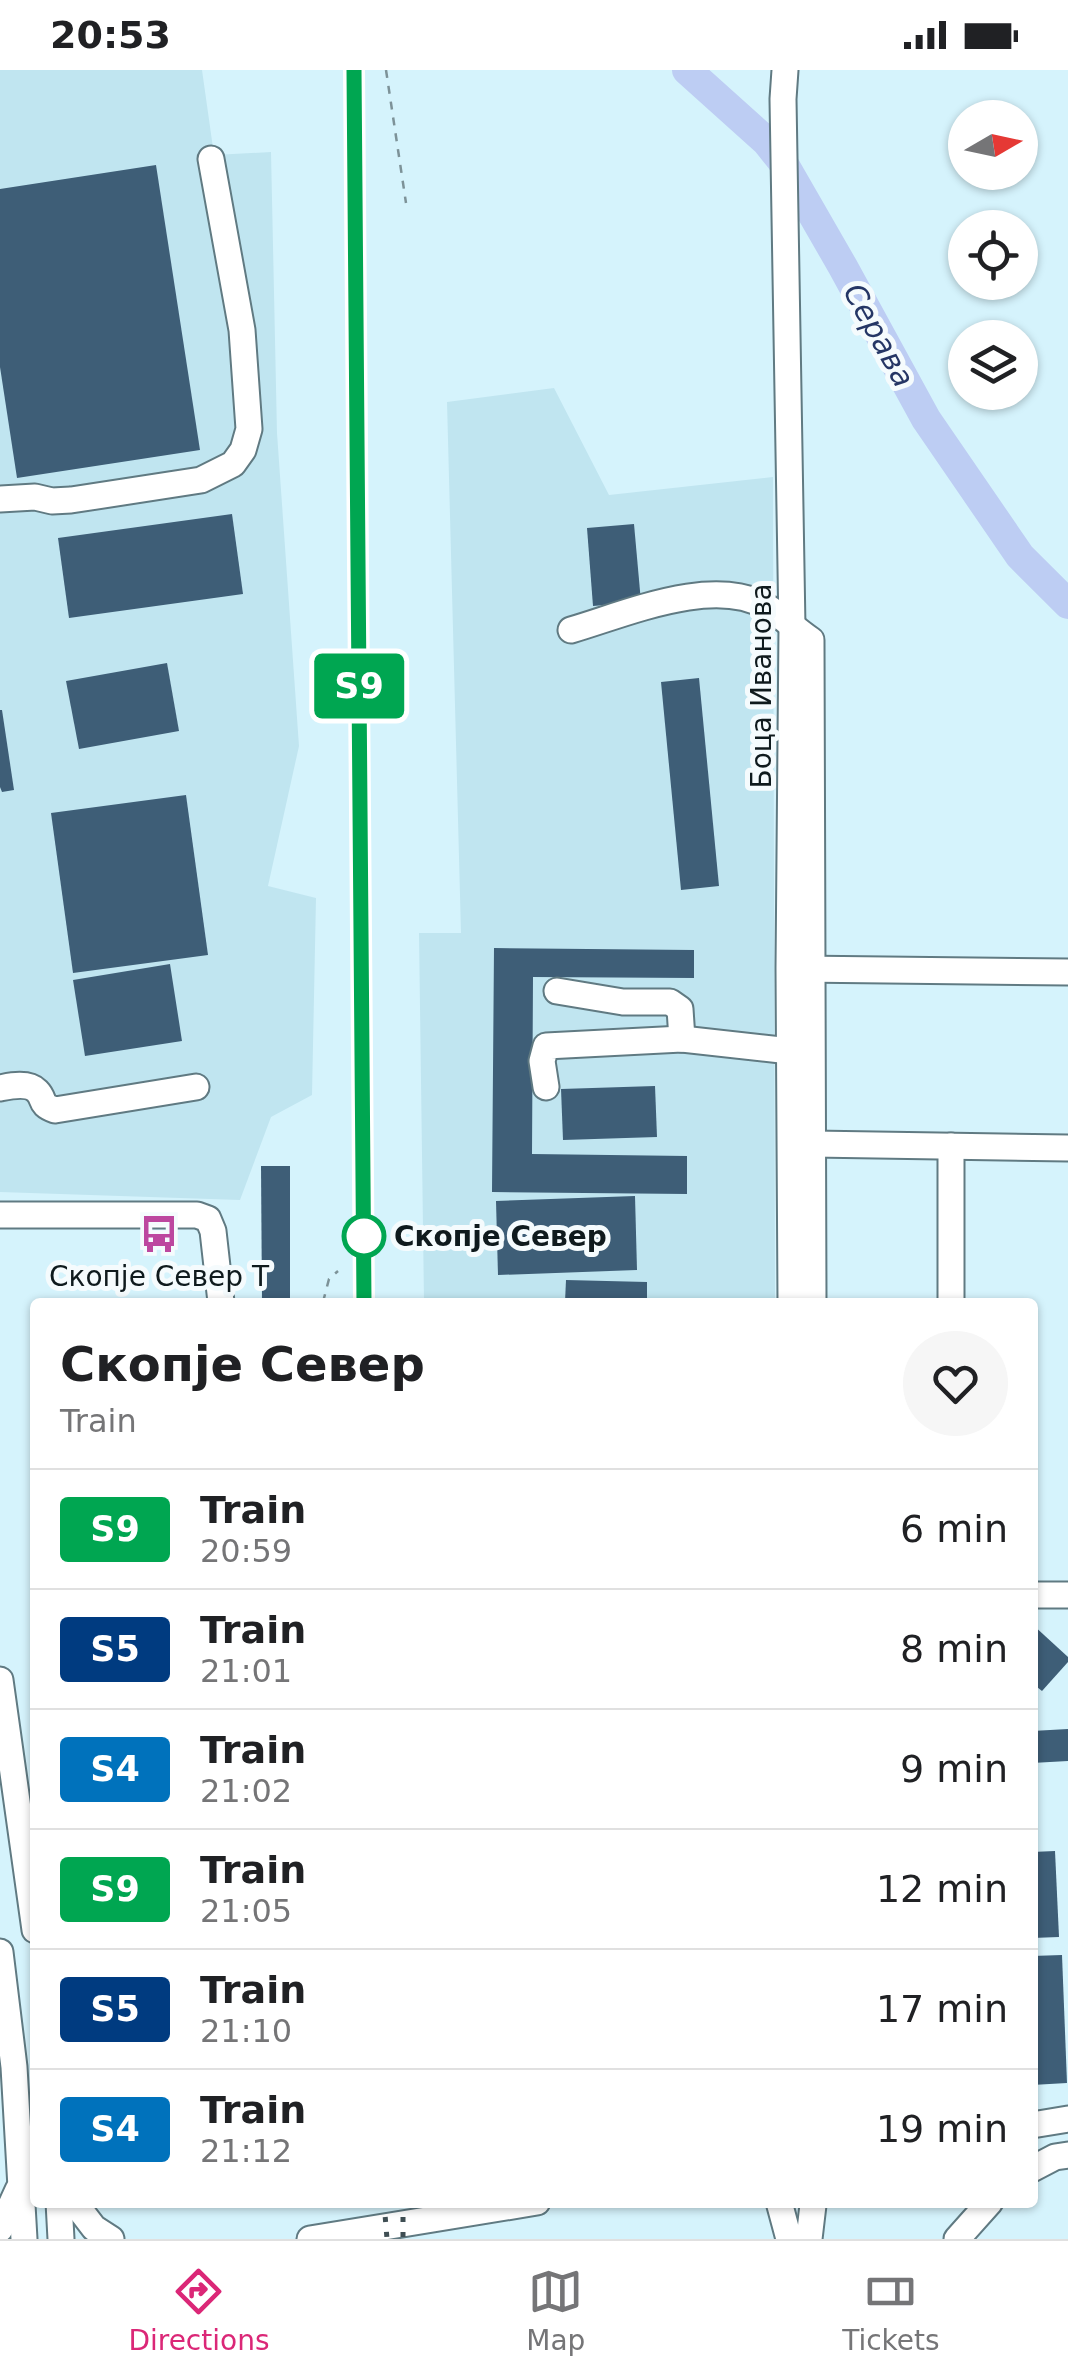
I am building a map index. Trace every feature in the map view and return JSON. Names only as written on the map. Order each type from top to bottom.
[{"type":"street","name":"Боца Иванова","points":[[785,70],[792,627]]},
{"type":"street","points":[[0,500],[72,500],[202,480],[233,464],[243,450],[249,428],[242,330],[212,159]]},
{"type":"street","points":[[571,630],[693,595],[735,596],[765,606],[810,640],[800,969],[790,1051],[792,1298]]},
{"type":"street","points":[[800,969],[1068,972]]},
{"type":"street","points":[[800,969],[812,1144],[813,1298]]},
{"type":"street","points":[[557,991],[622,1002],[670,1002],[680,1009],[682,1039]]},
{"type":"street","points":[[546,1087],[542,1061],[546,1046],[682,1039],[790,1051]]},
{"type":"street","points":[[0,1088],[33,1088],[43,1104],[55,1110],[196,1087]]},
{"type":"street","points":[[812,1144],[1068,1148]]},
{"type":"street","points":[[951,1146],[951,1298]]},
{"type":"street","points":[[0,1215],[197,1215],[208,1219],[213,1231],[221,1298]]},
{"type":"street","points":[[1038,1595],[1068,1595]]},
{"type":"street","points":[[0,1680],[30,1894]]},
{"type":"street","points":[[0,1952],[14,2067],[24,2239]]},
{"type":"street","points":[[1038,2124],[1068,2120]]},
{"type":"street","points":[[1038,2167],[1068,2155]]},
{"type":"street","points":[[0,2228],[21,2181]]},
{"type":"street","points":[[58,2208],[61,2239]]},
{"type":"street","points":[[79,2208],[94,2228],[110,2239]]},
{"type":"street","points":[[310,2239],[500,2208]]},
{"type":"street","points":[[780,2208],[789,2239]]},
{"type":"street","points":[[808,2208],[809,2239]]},
{"type":"street","points":[[957,2239],[985,2208]]},
{"type":"path","points":[[386,70],[406,203]]},
{"type":"path","points":[[324,1298],[329,1279],[338,1271]]},
{"type":"shaded area","points":[[0,70],[202,70],[214,155],[271,152],[277,433],[299,746],[268,886],[316,898],[312,1095],[271,1117],[240,1200],[0,1192]]},
{"type":"shaded area","points":[[554,388],[609,495],[773,477],[775,1298],[424,1298],[419,933],[461,933],[447,402]]},
{"type":"building","points":[[156,165],[200,450],[17,478],[0,367],[0,189]]},
{"type":"building","points":[[232,514],[243,594],[69,618],[58,538]]},
{"type":"building","points":[[634,524],[641,602],[593,606],[587,528]]},
{"type":"building","points":[[167,663],[179,731],[79,749],[66,681]]},
{"type":"building","points":[[699,678],[719,886],[681,890],[661,682]]},
{"type":"building","points":[[0,710],[14,790],[2,792],[0,787]]},
{"type":"building","points":[[186,795],[208,955],[73,973],[51,813]]},
{"type":"building","points":[[494,948],[694,950],[694,978],[533,977],[532,1154],[687,1156],[687,1194],[492,1192]]},
{"type":"building","points":[[170,964],[182,1041],[85,1056],[73,980]]},
{"type":"building","points":[[655,1086],[657,1137],[563,1140],[561,1089]]},
{"type":"building","points":[[261,1166],[290,1166],[290,1298],[262,1298]]},
{"type":"building","points":[[635,1196],[637,1270],[498,1275],[496,1201]]},
{"type":"building","points":[[566,1280],[647,1282],[647,1298],[565,1298]]},
{"type":"building","points":[[1038,1630],[1068,1657],[1068,1662],[1042,1691],[1038,1688]]},
{"type":"building","points":[[1068,1729],[1068,1761],[1038,1763],[1038,1731]]},
{"type":"building","points":[[1055,1851],[1059,1937],[1038,1938],[1038,1852]]},
{"type":"building","points":[[1062,1955],[1067,2083],[1038,2085],[1038,1956]]},
{"type":"waterway","name":"Серава","points":[[687,70],[766,141],[782,161],[926,419],[1020,556],[1068,604]]},
{"type":"railway","points":[[354,70],[364,1298]]},
{"type":"railway","points":[[384,2208],[387,2239]]},
{"type":"railway","points":[[403,2208],[403,2239]]},
{"type":"train","name":"S9","points":[[354,70],[364,1298]]},
{"type":"place","name":"Скопје Север Т","points":[[159,1234]]},
{"type":"place","name":"Скопје Север","points":[[364,1236]]}]
